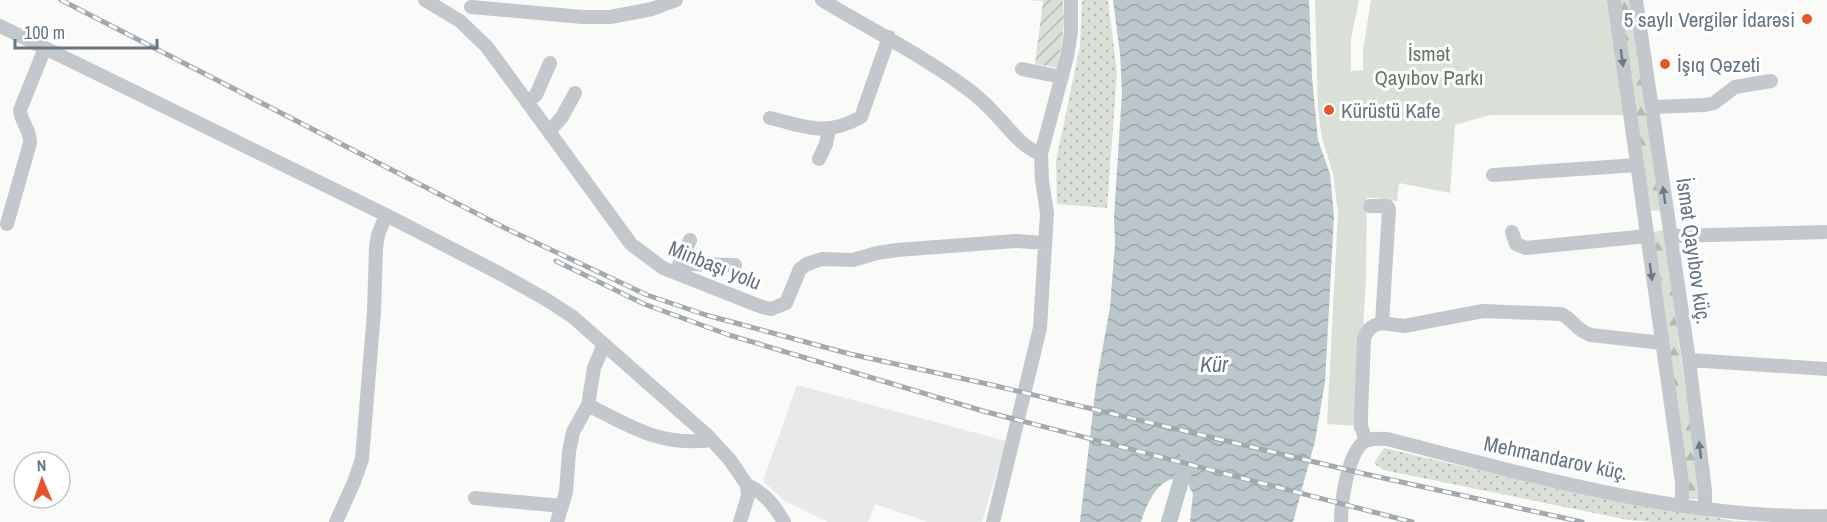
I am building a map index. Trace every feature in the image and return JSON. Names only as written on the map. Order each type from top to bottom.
[{"type":"street","name":"Minbaşı yolu","points":[[425,0],[460,21],[487,47],[631,244],[651,261],[678,269],[762,307],[771,309],[786,303],[800,269],[822,259],[853,260],[897,250],[1016,241],[1045,243]]},
{"type":"street","points":[[460,21],[473,3],[582,17],[610,17],[652,9],[676,0]]},
{"type":"street","points":[[822,0],[856,21],[889,37],[965,88],[996,115],[1024,146],[1041,154]]},
{"type":"street","points":[[993,522],[1040,328],[1047,213],[1041,154],[1071,32],[1071,0]]},
{"type":"street","points":[[1614,0],[1682,482],[1682,505]]},
{"type":"street","name":"İsmət Qayıbov küç.","points":[[1636,0],[1689,360],[1705,491],[1705,508]]},
{"type":"street","points":[[0,26],[386,215],[547,300],[573,317],[712,440],[730,460],[747,485],[748,496],[740,522]]},
{"type":"street","points":[[770,118],[815,129],[829,130],[858,119],[864,114],[889,37]]},
{"type":"street","points":[[7,224],[30,143],[31,134],[21,117],[20,110],[45,48]]},
{"type":"street","points":[[527,102],[536,94],[550,63]]},
{"type":"street","points":[[1022,69],[1061,77]]},
{"type":"street","points":[[1652,107],[1705,105],[1714,102],[1735,87],[1771,81]]},
{"type":"street","points":[[549,132],[562,117],[575,93]]},
{"type":"street","points":[[819,159],[829,130]]},
{"type":"street","points":[[1493,175],[1637,165]]},
{"type":"street","points":[[1370,206],[1387,206],[1389,209],[1382,323]]},
{"type":"street","points":[[336,522],[362,459],[374,312],[376,248],[378,235],[386,215]]},
{"type":"street","points":[[1512,232],[1516,244],[1526,248],[1646,231],[1827,232]]},
{"type":"street","points":[[690,240],[678,269],[735,265]]},
{"type":"street","points":[[1341,522],[1345,485],[1354,452],[1366,440],[1361,427],[1364,339],[1367,329],[1372,326],[1382,323],[1404,326],[1484,311],[1561,314],[1581,331],[1591,335],[1662,343]]},
{"type":"street","points":[[557,522],[566,492],[573,432],[588,405],[594,368],[604,344]]},
{"type":"street","points":[[1689,360],[1827,369]]},
{"type":"street","points":[[588,405],[640,432],[665,440],[693,443],[712,440]]},
{"type":"street","name":"Mehmandarov küç.","points":[[1366,440],[1387,440],[1525,474],[1682,505],[1774,515],[1827,516]]},
{"type":"street","points":[[747,485],[758,490],[769,500],[784,522]]},
{"type":"street","points":[[475,498],[562,506]]},
{"type":"shaded area","points":[[797,385],[1006,441],[982,522],[928,522],[875,504],[868,522],[828,522],[785,501],[763,481]]},
{"type":"green space","points":[[1028,0],[1063,0],[1064,24],[1058,68],[1035,64],[1043,1]]},
{"type":"green space","points":[[1082,0],[1108,0],[1117,73],[1107,208],[1057,204],[1056,161],[1080,46]]},
{"type":"green space","name":"İsmət Qayıbov Parkı","points":[[1315,0],[1359,0],[1351,39],[1351,71],[1363,70],[1363,50],[1371,0],[1609,0],[1624,115],[1490,115],[1455,125],[1450,193],[1399,183],[1397,201],[1367,197],[1366,278],[1357,426],[1327,424],[1338,213],[1333,173],[1322,138],[1318,109]]},
{"type":"green space","points":[[1619,0],[1631,0],[1660,210],[1651,211]]},
{"type":"green space","points":[[1664,230],[1700,499],[1689,499],[1653,232]]},
{"type":"green space","points":[[1384,448],[1594,497],[1735,521],[1786,522],[1629,520],[1383,470],[1374,463]]},
{"type":"water","name":"Kür","points":[[1113,0],[1309,0],[1312,77],[1318,140],[1330,174],[1334,216],[1325,382],[1315,441],[1293,522],[1190,522],[1193,494],[1186,480],[1177,478],[1162,484],[1156,490],[1141,522],[1080,522],[1096,385],[1110,307],[1115,244],[1114,217],[1122,92]]},
{"type":"waterway","name":"Kür","points":[[1169,522],[1188,457]]},
{"type":"railway","points":[[61,0],[505,228],[647,295],[706,315],[850,354],[1582,522]]},
{"type":"railway","points":[[556,261],[644,304],[729,335],[983,411],[1412,522]]},
{"type":"place","name":"5 saylı Vergilər İdarəsi","points":[[1807,19]]},
{"type":"place","name":"İşıq Qəzeti","points":[[1665,64]]},
{"type":"place","name":"Kürüstü Kafe","points":[[1329,110]]}]
